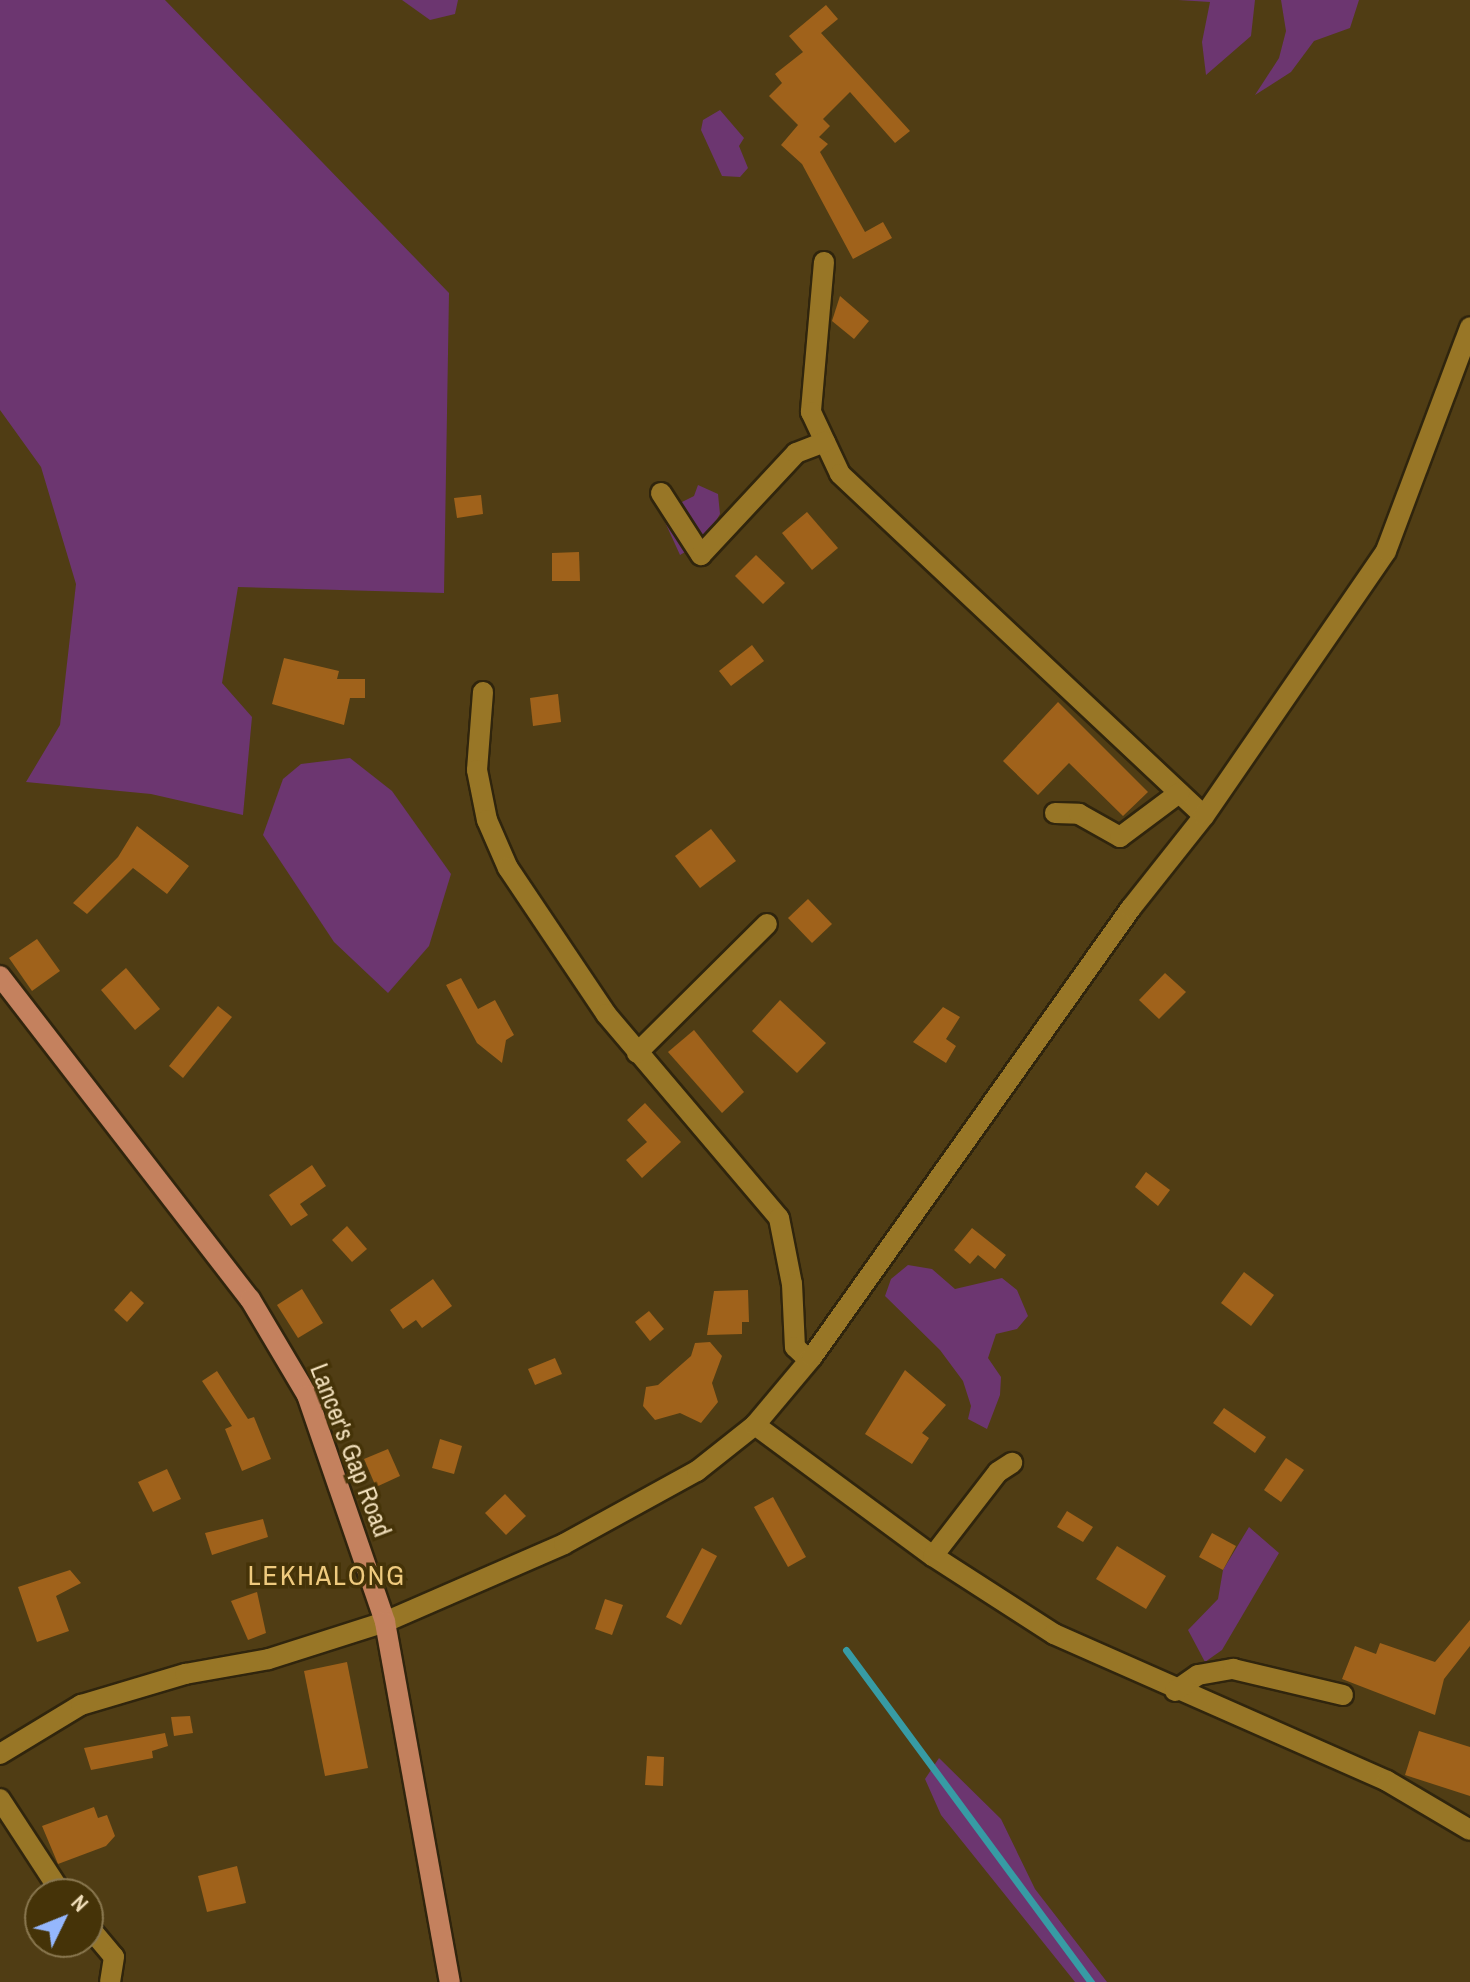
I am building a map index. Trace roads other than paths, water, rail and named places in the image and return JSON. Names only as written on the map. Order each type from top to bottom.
[{"type":"main road","name":"Lancer's Gap Road","points":[[0,976],[283,1348],[337,1474],[385,1622],[450,1982]]},
{"type":"street","points":[[824,262],[811,412],[840,474],[1204,816]]},
{"type":"street","points":[[0,1754],[81,1705],[185,1674],[269,1659],[385,1622],[564,1544],[697,1471],[755,1425],[809,1360],[1131,908],[1204,816],[1386,551],[1470,327]]},
{"type":"street","points":[[661,493],[701,555],[796,453],[825,442]]},
{"type":"street","points":[[483,692],[477,770],[487,820],[534,911],[637,1053],[779,1218],[792,1284],[795,1347],[809,1360]]},
{"type":"street","points":[[1055,813],[1079,814],[1120,837],[1179,793]]},
{"type":"street","points":[[637,1053],[767,924]]},
{"type":"street","points":[[755,1425],[933,1556],[1054,1634],[1175,1691],[1387,1781],[1470,1830]]},
{"type":"street","points":[[933,1556],[998,1472],[1012,1463]]},
{"type":"street","points":[[1175,1691],[1198,1675],[1233,1669],[1343,1695]]},
{"type":"street","points":[[0,1799],[52,1878]]},
{"type":"street","points":[[104,1945],[114,1957],[110,1982]]},
{"type":"waterway","points":[[846,1650],[1091,1982]]},
{"type":"district","name":"LEKHALONG","points":[[327,1575]]}]
